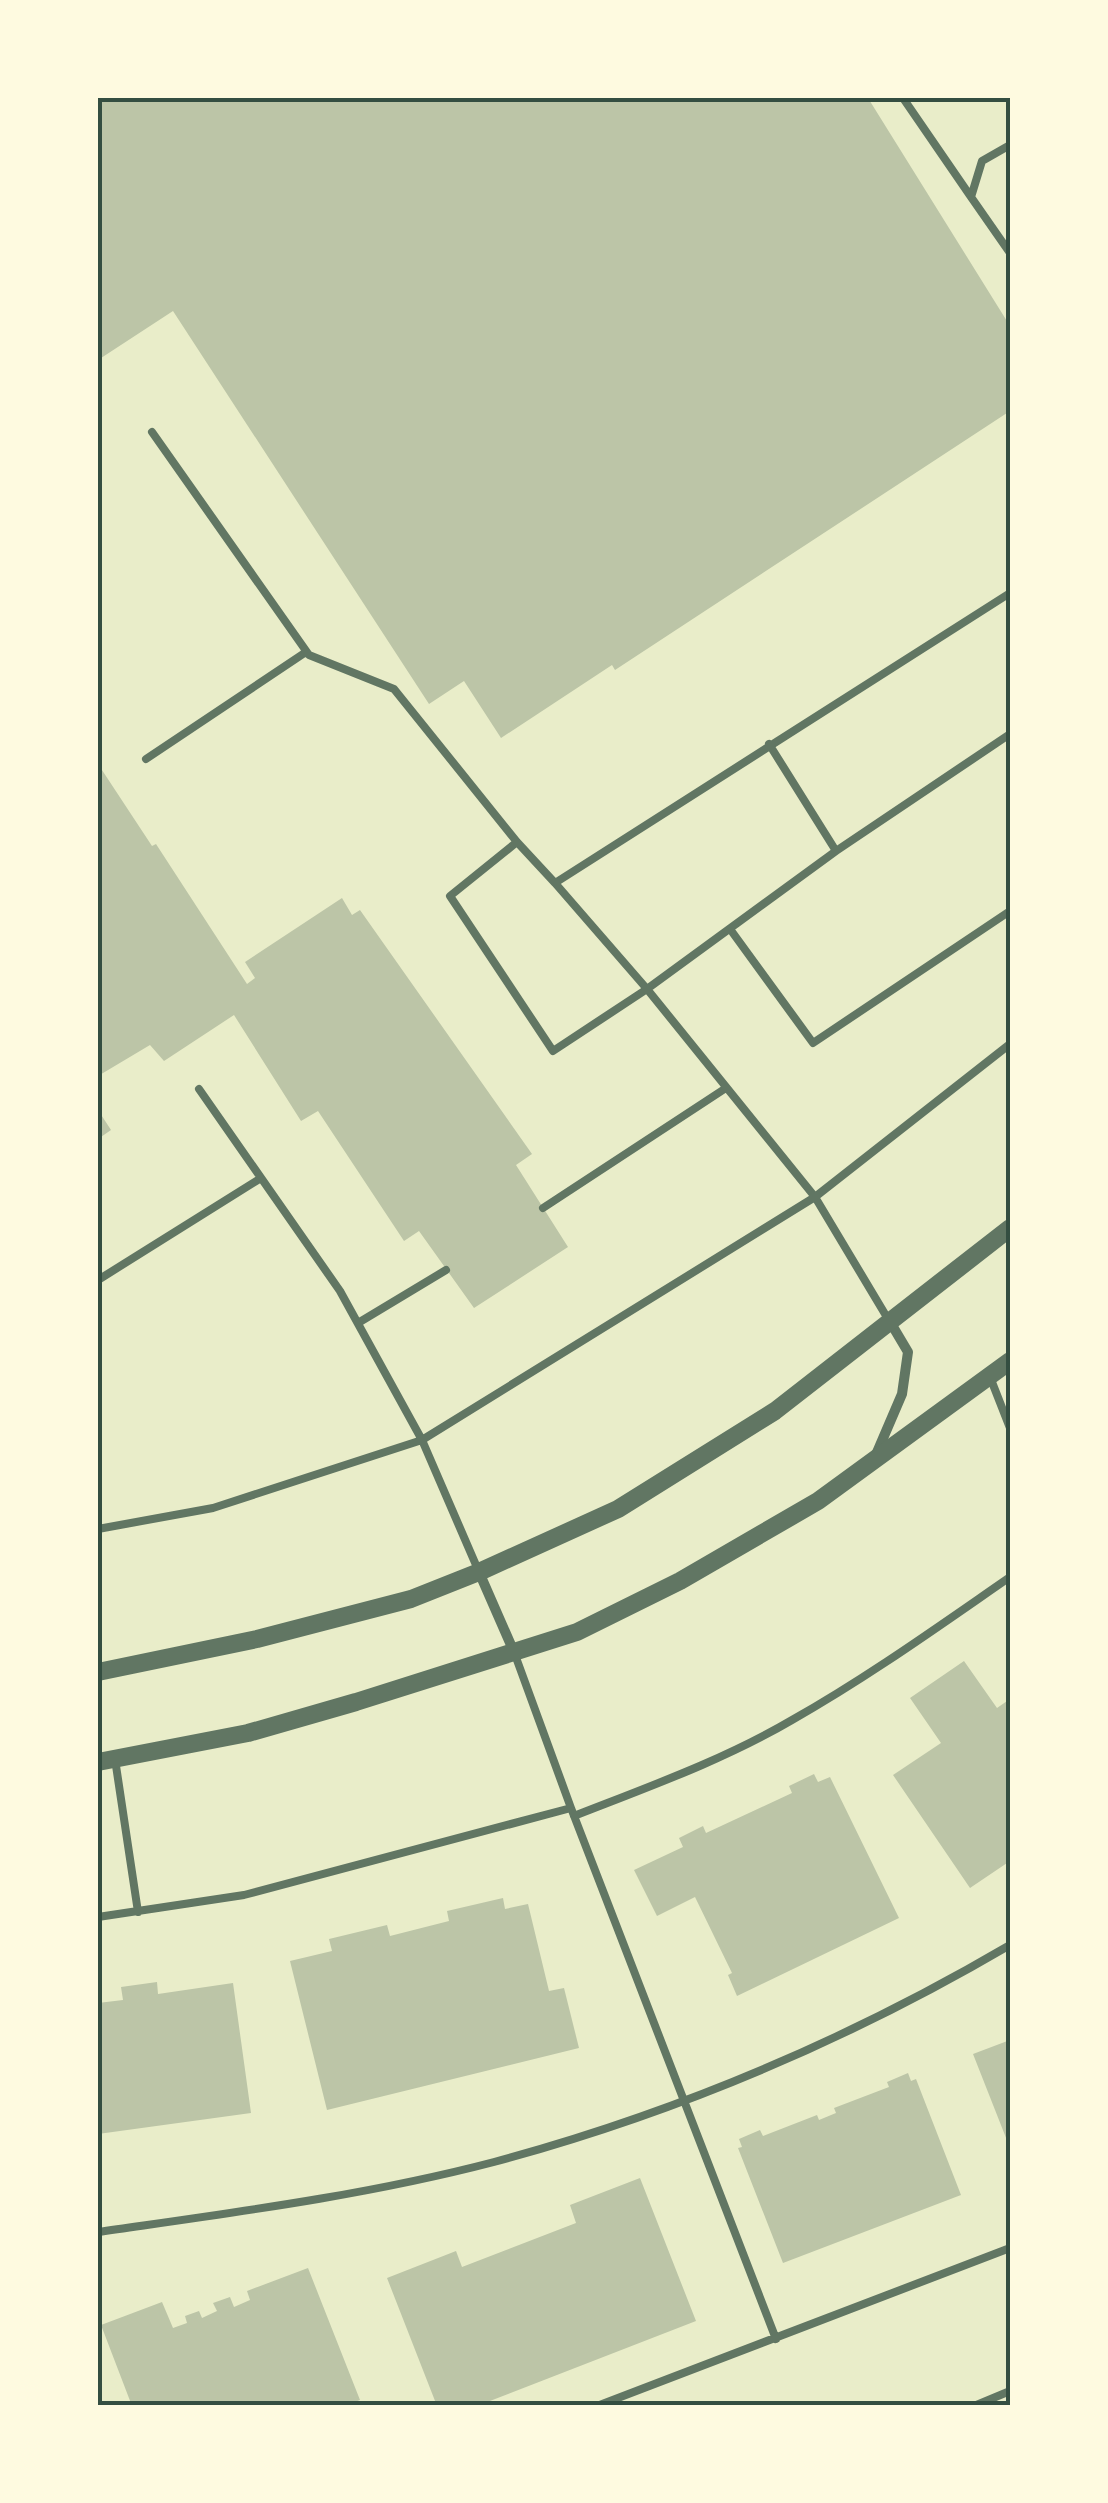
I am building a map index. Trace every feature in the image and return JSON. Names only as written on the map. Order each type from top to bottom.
[{"type":"street","points":[[98,1672],[257,1639],[411,1599],[618,1509],[775,1411],[1010,1228]]},
{"type":"street","points":[[872,1463],[902,1394],[908,1352],[889,1320]]},
{"type":"street","points":[[106,1760],[248,1732],[577,1632],[680,1580],[818,1501],[1010,1361]]},
{"type":"street","points":[[479,1572],[514,1652]]},
{"type":"lane","points":[[903,98],[1010,253]]},
{"type":"lane","points":[[971,197],[982,161],[1010,145]]},
{"type":"lane","points":[[152,432],[306,652],[394,689],[517,842],[647,989],[815,1197],[889,1320]]},
{"type":"lane","points":[[555,883],[1010,593]]},
{"type":"lane","points":[[146,759],[306,652]]},
{"type":"lane","points":[[517,842],[450,896],[553,1051],[647,989],[836,851],[1010,734]]},
{"type":"lane","points":[[769,744],[836,851]]},
{"type":"lane","points":[[730,930],[813,1043],[1010,912]]},
{"type":"lane","points":[[98,1530],[213,1508],[422,1440],[815,1197],[1010,1044]]},
{"type":"lane","points":[[543,1208],[726,1088]]},
{"type":"lane","points":[[199,1089],[358,1324],[422,1440],[479,1572]]},
{"type":"lane","points":[[98,1280],[261,1178]]},
{"type":"lane","points":[[358,1324],[446,1270]]},
{"type":"lane","points":[[990,1377],[1010,1428]]},
{"type":"lane","points":[[98,1917],[244,1895],[573,1812],[665,1781],[789,1723],[864,1678],[1010,1577]]},
{"type":"lane","points":[[514,1652],[776,2339]]},
{"type":"lane","points":[[106,1760],[138,1912]]},
{"type":"lane","points":[[98,2232],[306,2200],[494,2162],[684,2102],[798,2056],[919,1999],[1010,1945]]},
{"type":"lane","points":[[598,2406],[1010,2248]]},
{"type":"lane","points":[[974,2406],[1010,2391]]},
{"type":"building","points":[[98,98],[868,98],[1010,326],[1010,411],[615,670],[612,665],[501,738],[464,681],[429,704],[173,311],[98,360]]},
{"type":"building","points":[[98,764],[152,846],[156,844],[247,984],[255,978],[245,962],[342,898],[352,915],[360,910],[532,1154],[516,1165],[568,1247],[474,1308],[419,1231],[404,1241],[318,1111],[301,1121],[234,1015],[164,1061],[150,1045],[98,1076]]},
{"type":"building","points":[[98,1110],[111,1130],[98,1139]]},
{"type":"building","points":[[964,1661],[997,1708],[1010,1699],[1010,1861],[970,1888],[893,1775],[941,1743],[910,1698]]},
{"type":"building","points":[[814,1774],[818,1782],[830,1777],[899,1918],[737,1996],[728,1975],[732,1973],[695,1897],[657,1916],[634,1870],[683,1847],[679,1838],[703,1826],[706,1833],[792,1793],[789,1786]]},
{"type":"building","points":[[503,1898],[505,1909],[528,1904],[549,1991],[564,1988],[579,2048],[327,2110],[290,1961],[332,1951],[329,1939],[387,1925],[390,1936],[449,1921],[447,1911]]},
{"type":"building","points":[[157,1982],[158,1994],[233,1983],[251,2113],[98,2134],[98,2003],[123,2000],[121,1987]]},
{"type":"building","points":[[1010,2040],[1010,2148],[973,2054]]},
{"type":"building","points":[[908,2073],[911,2081],[916,2079],[961,2195],[783,2263],[738,2148],[742,2147],[739,2139],[760,2130],[763,2136],[817,2115],[819,2120],[836,2113],[834,2108],[889,2087],[887,2082]]},
{"type":"building","points":[[640,2178],[696,2321],[477,2406],[437,2406],[387,2278],[456,2251],[462,2267],[576,2223],[570,2205]]},
{"type":"building","points":[[308,2268],[360,2400],[345,2406],[132,2406],[101,2325],[162,2302],[173,2328],[187,2323],[185,2316],[199,2311],[202,2318],[217,2311],[213,2303],[230,2297],[234,2307],[250,2300],[247,2291]]}]
